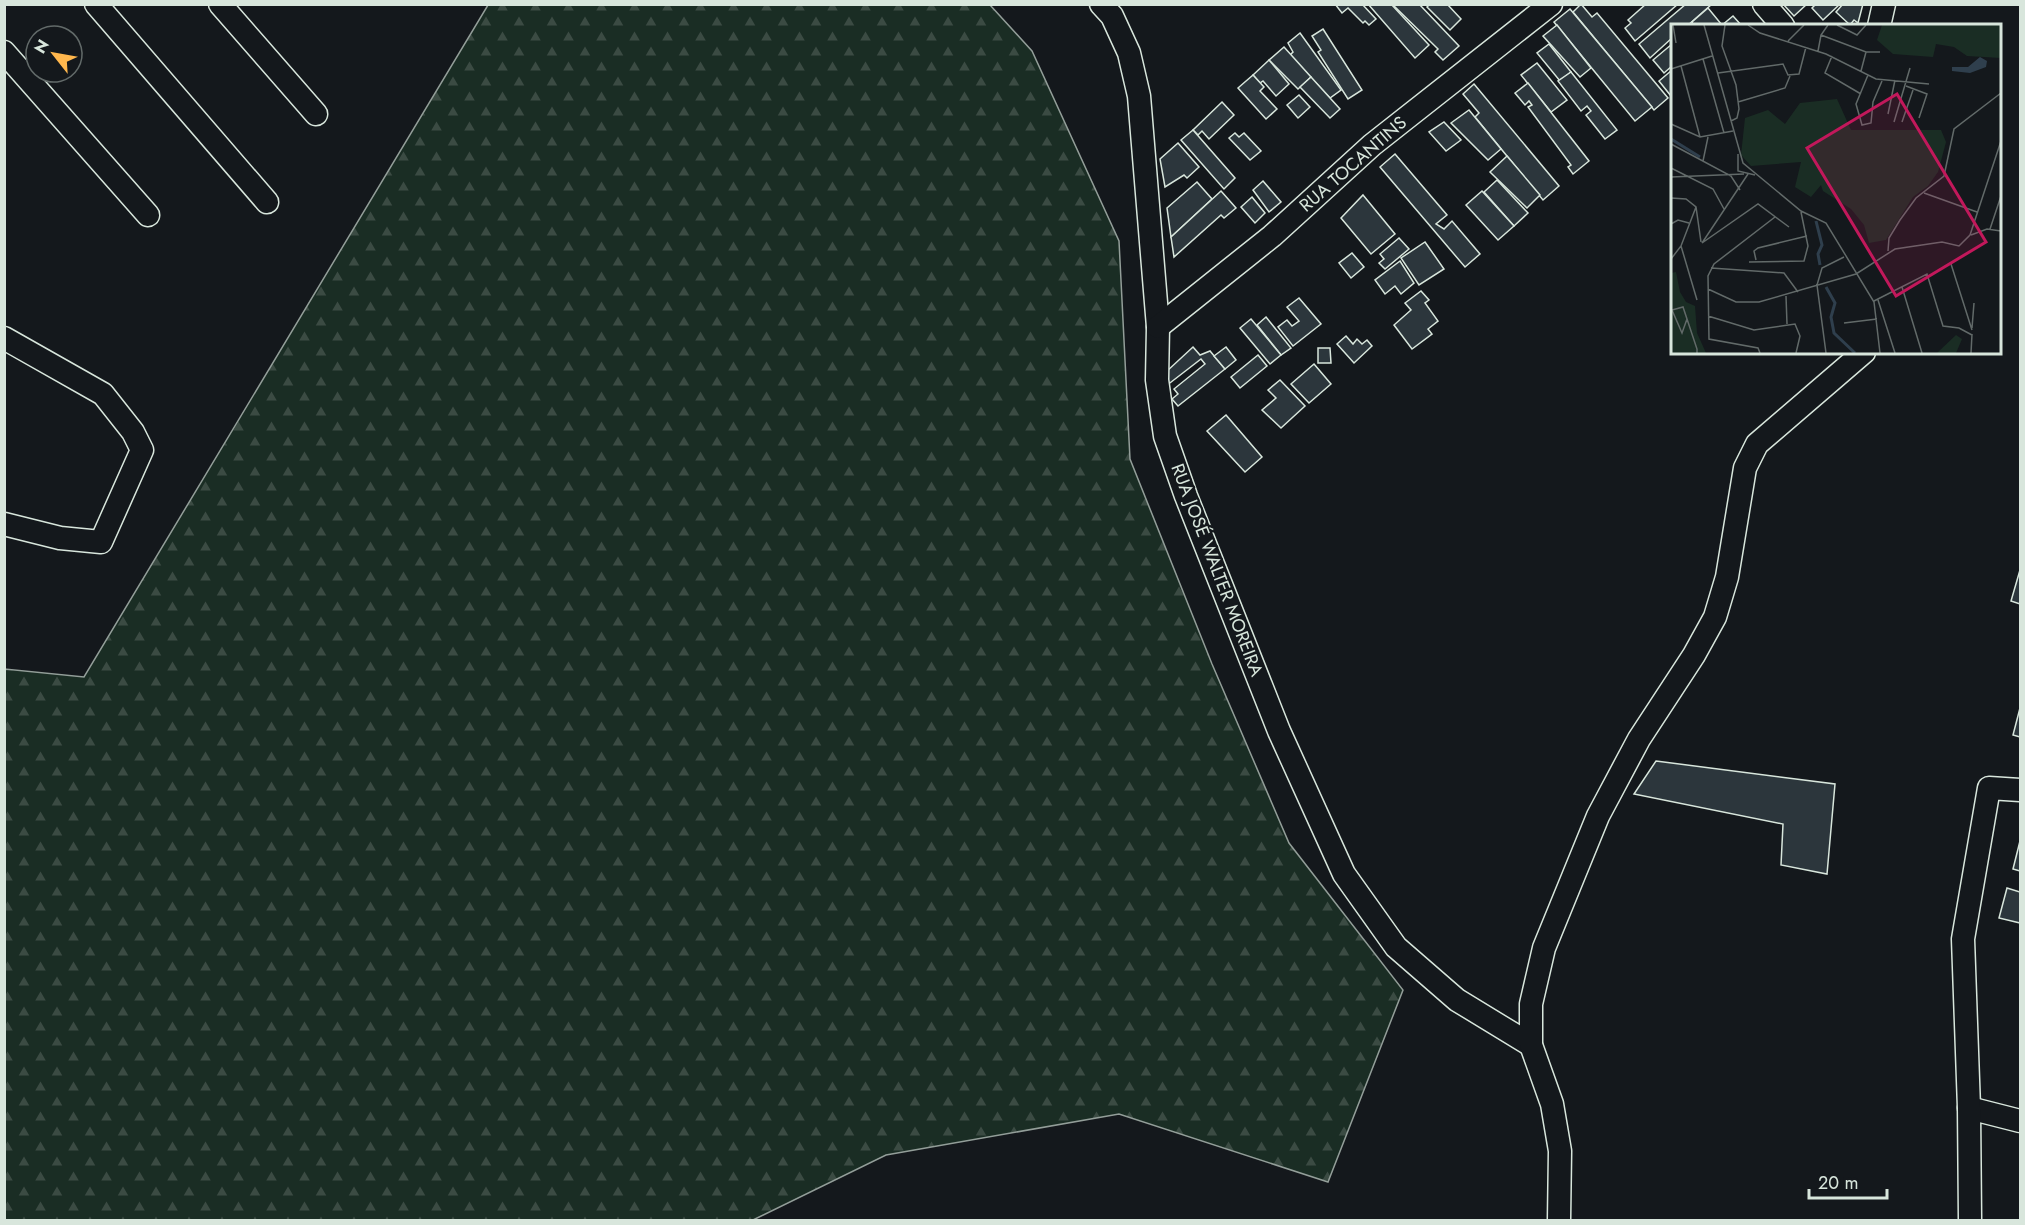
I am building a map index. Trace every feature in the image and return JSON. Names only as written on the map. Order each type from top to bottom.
[{"type":"street","points":[[96,4],[267,202]]},
{"type":"street","points":[[220,4],[316,114]]},
{"type":"street","name":"RUA JOSÉ WALTER MOREIRA","points":[[1101,4],[1112,16],[1129,53],[1139,96],[1158,327],[1157,380],[1165,436],[1279,731],[1344,874],[1396,947],[1457,1000],[1531,1045]]},
{"type":"street","name":"RUA TOCANTINS","points":[[1158,327],[1272,236],[1372,145],[1551,4]]},
{"type":"street","points":[[1764,4],[1781,24]]},
{"type":"street","points":[[1879,24],[1884,4]]},
{"type":"street","points":[[4,52],[148,215]]},
{"type":"street","points":[[4,338],[103,394],[133,432],[142,450],[101,542],[60,538],[4,524]]},
{"type":"street","points":[[1558,1221],[1560,1151],[1552,1104],[1531,1045],[1531,1004],[1544,948],[1598,816],[1640,739],[1694,655],[1715,617],[1727,577],[1745,468],[1757,444],[1862,354]]},
{"type":"street","points":[[1970,1221],[1969,1108],[1963,939],[1977,847],[1989,788],[2020,790]]},
{"type":"street","points":[[1969,1108],[2020,1121]]},
{"type":"green space","points":[[488,5],[990,5],[1032,51],[1119,241],[1130,459],[1212,664],[1289,843],[1403,990],[1328,1182],[1119,1114],[886,1155],[753,1220],[5,1220],[5,669],[84,677]]},
{"type":"building","points":[[1335,4],[1362,4],[1376,19],[1369,25],[1365,21],[1363,23],[1348,8],[1342,13]]},
{"type":"building","points":[[1368,4],[1391,4],[1429,45],[1415,58]]},
{"type":"building","points":[[1392,4],[1419,4],[1459,46],[1443,60],[1435,52],[1438,49]]},
{"type":"building","points":[[1430,4],[1447,4],[1461,19],[1450,30],[1427,7]]},
{"type":"building","points":[[1581,4],[1592,17],[1597,13],[1668,98],[1654,110],[1573,12]]},
{"type":"building","points":[[1646,4],[1678,4],[1635,41],[1625,28],[1631,23],[1628,20]]},
{"type":"building","points":[[1686,4],[1712,4],[1689,24],[1671,24],[1671,39],[1650,58],[1639,44]]},
{"type":"building","points":[[1783,4],[1807,4],[1794,16]]},
{"type":"building","points":[[1816,4],[1840,4],[1823,20],[1812,8]]},
{"type":"building","points":[[1843,4],[1863,4],[1858,23],[1854,20],[1849,24],[1836,12]]},
{"type":"building","points":[[1708,8],[1721,24],[1693,24],[1692,22]]},
{"type":"building","points":[[1570,9],[1652,107],[1635,121],[1554,22]]},
{"type":"building","points":[[1733,16],[1740,24],[1723,24]]},
{"type":"building","points":[[1557,25],[1591,68],[1580,77],[1543,36]]},
{"type":"building","points":[[1323,29],[1362,90],[1348,99],[1318,52],[1321,50],[1312,36]]},
{"type":"building","points":[[1300,33],[1341,90],[1330,98],[1290,55],[1293,52],[1288,43]]},
{"type":"building","points":[[1549,44],[1571,72],[1560,81],[1537,53]]},
{"type":"building","points":[[1671,45],[1671,67],[1664,73],[1653,60]]},
{"type":"building","points":[[1284,47],[1311,77],[1298,89],[1269,60]]},
{"type":"building","points":[[1269,60],[1289,84],[1276,96],[1263,81],[1260,83],[1253,75]]},
{"type":"building","points":[[1537,63],[1567,100],[1551,112],[1521,75]]},
{"type":"building","points":[[1671,71],[1671,96],[1659,81]]},
{"type":"building","points":[[1571,72],[1617,130],[1605,139],[1586,115],[1591,111],[1587,106],[1581,111],[1558,81]]},
{"type":"building","points":[[1253,75],[1264,87],[1260,91],[1277,109],[1266,119],[1238,88]]},
{"type":"building","points":[[1311,77],[1340,109],[1330,118],[1300,87]]},
{"type":"building","points":[[1528,83],[1589,161],[1573,174],[1568,167],[1571,165],[1528,107],[1532,105],[1529,101],[1525,105],[1515,93]]},
{"type":"building","points":[[1474,84],[1559,186],[1543,200],[1475,117],[1479,113],[1463,94]]},
{"type":"building","points":[[1299,95],[1310,107],[1298,118],[1287,105]]},
{"type":"building","points":[[1222,102],[1234,115],[1209,139],[1202,131],[1198,135],[1193,130]]},
{"type":"building","points":[[1469,110],[1501,149],[1488,160],[1451,123]]},
{"type":"building","points":[[1444,122],[1461,140],[1446,151],[1429,132]]},
{"type":"building","points":[[1193,130],[1235,178],[1224,189],[1181,140]]},
{"type":"building","points":[[1235,133],[1239,137],[1244,133],[1261,151],[1250,160],[1229,138]]},
{"type":"building","points":[[1178,143],[1199,167],[1187,178],[1184,175],[1165,187],[1160,159]]},
{"type":"building","points":[[1395,154],[1447,215],[1436,224],[1444,229],[1452,221],[1480,254],[1465,267],[1380,167]]},
{"type":"building","points":[[1507,156],[1540,195],[1527,208],[1490,172]]},
{"type":"building","points":[[1497,180],[1528,213],[1514,226],[1484,192]]},
{"type":"building","points":[[1263,181],[1281,202],[1269,212],[1253,190]]},
{"type":"building","points":[[1197,182],[1212,199],[1171,237],[1167,208]]},
{"type":"building","points":[[1221,191],[1236,208],[1224,218],[1221,215],[1174,257],[1171,237]]},
{"type":"building","points":[[1482,191],[1514,226],[1498,240],[1466,205]]},
{"type":"building","points":[[1363,195],[1395,234],[1371,254],[1341,218]]},
{"type":"building","points":[[1252,197],[1265,213],[1255,223],[1241,207]]},
{"type":"building","points":[[1399,238],[1409,249],[1385,269],[1379,263],[1384,259],[1380,254]]},
{"type":"building","points":[[1425,242],[1444,269],[1419,285],[1401,258]]},
{"type":"building","points":[[1352,253],[1364,267],[1351,278],[1339,263]]},
{"type":"building","points":[[1400,261],[1414,283],[1401,294],[1395,286],[1385,294],[1375,280]]},
{"type":"building","points":[[1421,291],[1429,300],[1425,303],[1438,321],[1428,329],[1432,334],[1412,349],[1394,325],[1411,310],[1405,303]]},
{"type":"building","points":[[1299,298],[1321,324],[1293,346],[1278,327],[1287,320],[1292,326],[1299,321],[1287,307]]},
{"type":"building","points":[[1266,317],[1291,348],[1281,355],[1257,325]]},
{"type":"building","points":[[1251,319],[1281,355],[1270,364],[1240,328]]},
{"type":"building","points":[[1346,336],[1353,344],[1357,339],[1362,344],[1367,340],[1372,346],[1354,363],[1337,344]]},
{"type":"building","points":[[1193,347],[1200,355],[1210,351],[1225,369],[1178,406],[1172,399],[1178,394],[1174,389],[1205,364],[1201,359],[1166,386],[1167,371]]},
{"type":"building","points":[[1226,347],[1236,360],[1225,369],[1214,356]]},
{"type":"building","points":[[1318,348],[1330,348],[1331,363],[1318,363]]},
{"type":"building","points":[[1258,355],[1267,366],[1240,388],[1231,377]]},
{"type":"building","points":[[1314,364],[1331,384],[1309,403],[1291,384]]},
{"type":"building","points":[[1280,380],[1305,406],[1281,428],[1262,410],[1276,398],[1268,390]]},
{"type":"building","points":[[1226,415],[1262,457],[1245,472],[1207,431]]},
{"type":"building","points":[[2020,570],[2020,604],[2011,601]]},
{"type":"building","points":[[2020,708],[2020,737],[2013,735]]},
{"type":"building","points":[[1656,761],[1835,784],[1827,874],[1781,865],[1783,824],[1634,794]]},
{"type":"building","points":[[2020,841],[2020,871],[2013,869]]},
{"type":"building","points":[[2007,888],[2020,892],[2020,923],[1999,918]]}]
